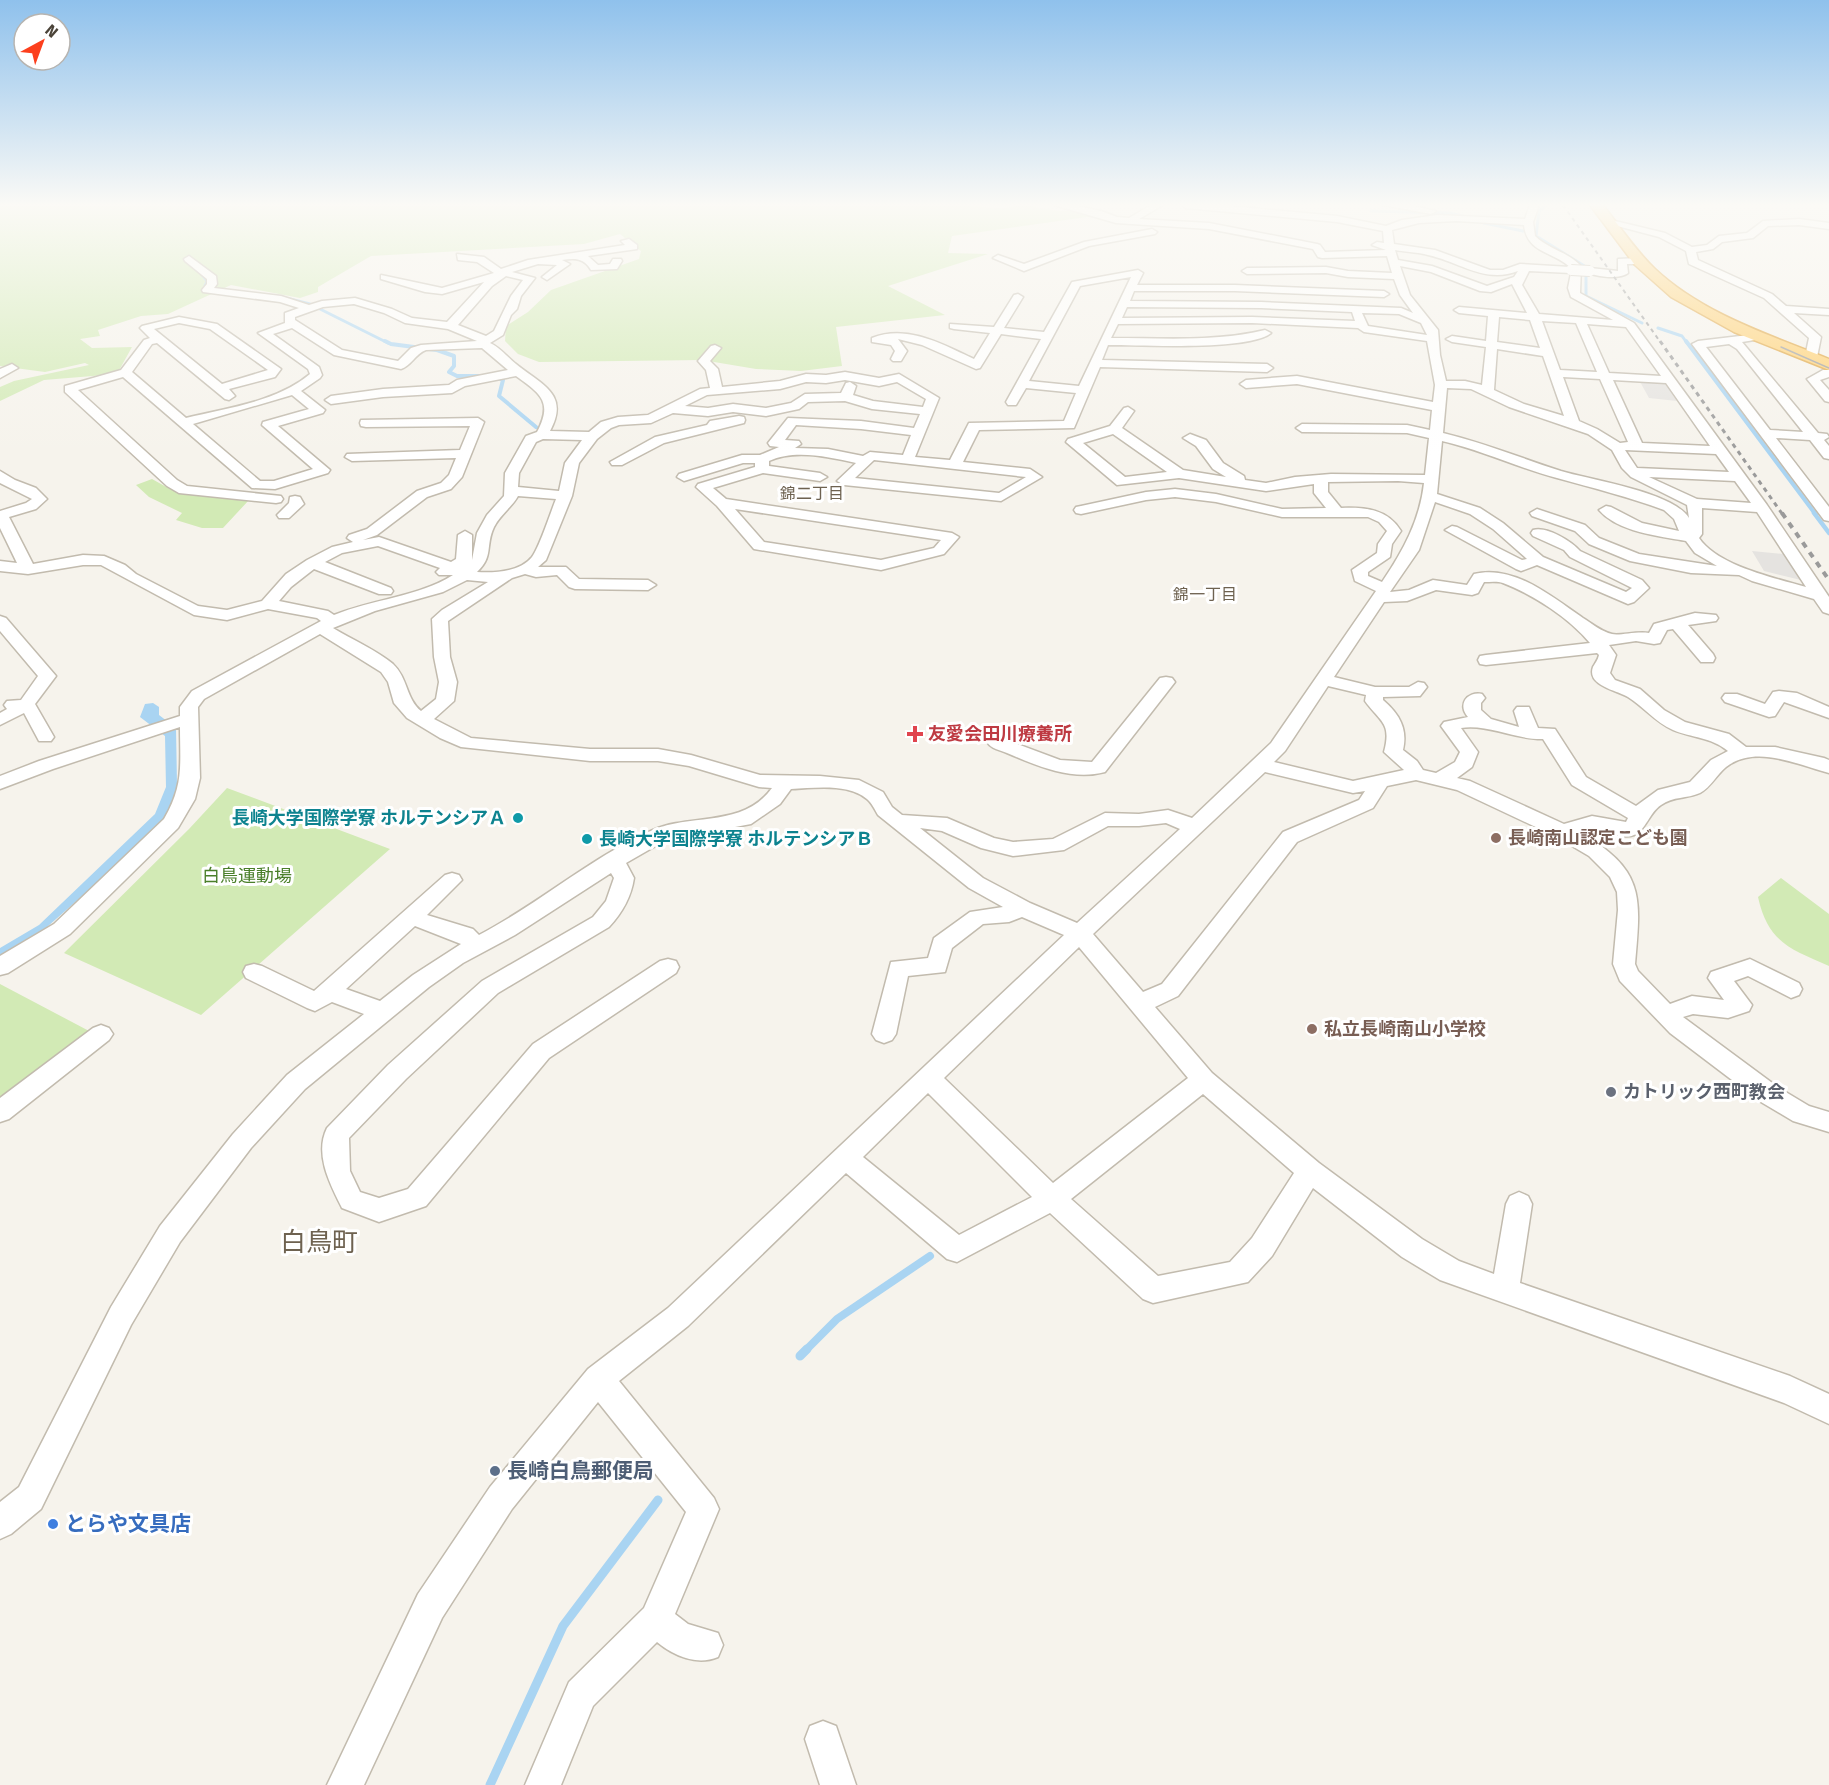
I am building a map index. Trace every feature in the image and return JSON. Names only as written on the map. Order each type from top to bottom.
[{"type":"highway","points":[[1671,288],[1701,309],[1757,337],[1810,357],[1828,370]]},
{"type":"highway","points":[[1757,337],[1772,348],[1828,370]]},
{"type":"street","points":[[208,288],[207,290],[281,298],[309,308]]},
{"type":"street","points":[[431,288],[442,291],[456,288]]},
{"type":"street","points":[[450,326],[487,288]]},
{"type":"street","points":[[483,343],[500,333],[506,314],[512,309],[516,296],[522,288]]},
{"type":"street","points":[[1012,402],[1074,288]]},
{"type":"street","points":[[954,466],[974,426],[1069,424],[1104,342],[1131,288]]},
{"type":"street","points":[[1145,288],[1384,294]]},
{"type":"street","points":[[345,1785],[430,1606],[501,1498],[597,1378],[678,1317],[1278,747],[1411,549],[1430,496],[1441,385],[1434,355],[1432,330],[1405,296],[1402,288]]},
{"type":"street","points":[[1475,288],[1472,297],[1489,313],[1491,345],[1488,390],[1486,391]]},
{"type":"street","points":[[1519,288],[1535,317],[1572,425]]},
{"type":"street","points":[[1573,288],[1575,295],[1630,325],[1762,508],[1829,609]]},
{"type":"street","points":[[1751,288],[1768,296],[1815,338],[1810,357]]},
{"type":"street","points":[[1321,292],[1325,308]]},
{"type":"street","points":[[897,359],[901,351],[895,342],[876,340],[885,334],[902,335],[976,365],[1018,297]]},
{"type":"street","points":[[483,343],[481,337],[450,326],[409,321],[355,301],[339,301],[309,308],[290,315],[289,321],[338,353],[385,363],[401,364],[416,350],[425,346],[483,343],[490,346],[518,372],[538,386],[551,405],[553,413],[542,435]]},
{"type":"street","points":[[1124,304],[1401,311],[1425,321]]},
{"type":"street","points":[[1782,309],[1827,306]]},
{"type":"street","points":[[1309,307],[1314,323]]},
{"type":"street","points":[[1356,309],[1361,326]]},
{"type":"street","points":[[1460,310],[1630,325]]},
{"type":"street","points":[[220,388],[271,374],[275,369],[213,326],[179,320],[146,328],[242,406]]},
{"type":"street","points":[[1116,321],[1252,320],[1314,323],[1361,326],[1376,332],[1434,339]]},
{"type":"street","points":[[1104,342],[1219,341],[1265,334],[1252,320]]},
{"type":"street","points":[[1580,321],[1637,447]]},
{"type":"street","points":[[183,423],[294,391],[311,381],[316,375],[313,367],[264,333],[293,324]]},
{"type":"street","points":[[954,326],[1048,336]]},
{"type":"street","points":[[1757,337],[1698,344],[1829,517]]},
{"type":"street","points":[[159,339],[148,342],[125,373],[69,389],[172,483],[184,490],[277,499]]},
{"type":"street","points":[[1452,339],[1548,353]]},
{"type":"street","points":[[1732,341],[1741,347],[1829,455]]},
{"type":"street","points":[[715,348],[704,361],[712,369],[717,390]]},
{"type":"street","points":[[1095,363],[1267,368]]},
{"type":"street","points":[[1828,370],[1812,379],[1829,398]]},
{"type":"street","points":[[331,400],[383,393],[452,389],[461,383],[518,372]]},
{"type":"street","points":[[125,373],[257,485],[274,485],[323,470],[268,425],[319,410],[294,391]]},
{"type":"street","points":[[1555,373],[1670,380]]},
{"type":"street","points":[[846,397],[853,377]]},
{"type":"street","points":[[281,587],[312,563],[337,550],[379,541],[459,572],[496,578],[525,569],[538,560],[565,496],[572,463],[592,436],[606,425],[618,421],[651,419],[704,392],[780,385],[806,378],[853,377],[879,382],[899,378],[933,398],[907,461]]},
{"type":"street","points":[[1246,384],[1297,380],[1438,407]]},
{"type":"street","points":[[1023,384],[1083,390]]},
{"type":"street","points":[[1441,385],[1467,385],[1486,391],[1518,407],[1540,412],[1592,432],[1616,446],[1720,450]]},
{"type":"street","points":[[670,409],[708,412],[734,408],[766,412],[795,406],[805,398],[846,397],[872,405],[927,411]]},
{"type":"street","points":[[617,462],[660,440],[711,428],[715,423],[741,419],[751,411]]},
{"type":"street","points":[[1128,411],[1115,429],[1073,442],[1122,482],[1179,474],[1266,487],[1321,479],[1398,477],[1431,479]]},
{"type":"street","points":[[1309,411],[1317,426]]},
{"type":"street","points":[[868,458],[823,446],[775,443],[793,421],[861,425],[918,432]]},
{"type":"street","points":[[268,604],[304,560],[327,546],[372,532],[422,494],[446,486],[455,477],[478,422],[366,423]]},
{"type":"street","points":[[1302,428],[1317,426],[1407,429],[1480,446],[1560,475],[1586,480],[1650,500],[1668,507],[1681,518],[1700,549],[1744,573]]},
{"type":"street","points":[[1115,429],[1179,474]]},
{"type":"street","points":[[1766,434],[1829,437]]},
{"type":"street","points":[[326,621],[434,589],[480,561],[480,545],[484,528],[495,512],[511,497],[512,473],[525,446],[531,439],[542,435],[592,436]]},
{"type":"street","points":[[1190,438],[1201,443],[1218,466],[1249,485]]},
{"type":"street","points":[[1616,446],[1628,468],[1656,486],[1694,502],[1762,508]]},
{"type":"street","points":[[722,503],[952,537],[939,550],[881,565],[759,546],[722,503],[703,487],[762,464],[780,451],[828,453],[1030,473],[1035,477],[1001,497],[844,481],[868,458]]},
{"type":"street","points":[[352,457],[465,454]]},
{"type":"street","points":[[684,477],[742,459],[820,477]]},
{"type":"street","points":[[1633,471],[1740,477]]},
{"type":"street","points":[[0,475],[6,483],[35,492],[40,499],[31,506],[1,514],[28,569]]},
{"type":"street","points":[[1321,479],[1321,493],[1337,512]]},
{"type":"street","points":[[1216,498],[1229,481]]},
{"type":"street","points":[[512,491],[565,496]]},
{"type":"street","points":[[1081,510],[1146,496],[1175,493],[1216,498],[1282,513],[1367,512],[1392,525],[1394,531],[1385,544],[1385,554],[1360,570],[1360,578],[1383,588],[1392,598],[1426,590],[1433,585],[1472,590],[1479,577],[1504,577],[1543,598],[1584,626],[1610,640],[1635,636],[1654,639],[1660,627],[1695,618],[1710,618]]},
{"type":"street","points":[[1430,496],[1475,511],[1498,526],[1538,560],[1628,599],[1641,588],[1636,583],[1575,554],[1569,547],[1538,533]]},
{"type":"street","points":[[284,515],[297,504],[295,500]]},
{"type":"street","points":[[1691,537],[1695,534],[1694,502]]},
{"type":"street","points":[[1606,510],[1633,526],[1691,537]]},
{"type":"street","points":[[1537,513],[1580,528],[1594,541],[1635,558],[1691,568],[1744,573],[1819,595]]},
{"type":"street","points":[[1452,530],[1521,566],[1538,560]]},
{"type":"street","points":[[459,572],[464,561],[465,535]]},
{"type":"street","points":[[0,566],[28,569],[83,560],[104,561],[194,610],[227,615],[268,604],[326,621],[387,668],[397,681],[403,703],[413,714],[446,734],[468,743],[590,756],[658,754],[759,781],[820,782],[859,786],[876,796],[885,811],[976,883],[1022,908],[1080,933],[1203,1080],[1310,1171],[1412,1248],[1450,1271],[1790,1391],[1829,1409]]},
{"type":"street","points":[[312,563],[385,591]]},
{"type":"street","points":[[525,569],[536,572],[561,570],[575,584],[648,585]]},
{"type":"street","points":[[0,967],[62,928],[171,823],[185,799],[190,778],[189,707],[198,695],[326,621],[354,600],[459,572]]},
{"type":"street","points":[[422,720],[445,700],[448,682],[442,657],[440,619],[457,606],[494,586],[507,574]]},
{"type":"street","points":[[0,621],[7,639],[47,676],[26,705],[0,720]]},
{"type":"street","points":[[1678,624],[1707,658]]},
{"type":"street","points":[[1584,626],[1608,655],[1601,668],[1601,674],[1609,684],[1635,693],[1647,706],[1679,726],[1723,738],[1741,753]]},
{"type":"street","points":[[1486,660],[1602,647]]},
{"type":"street","points":[[1322,681],[1375,692],[1414,692],[1418,687]]},
{"type":"street","points":[[996,742],[1067,767],[1085,770],[1098,768],[1120,741],[1137,714],[1142,712],[1166,682]]},
{"type":"street","points":[[1375,692],[1374,701],[1394,722],[1398,737],[1394,752],[1410,765],[1416,774]]},
{"type":"street","points":[[1731,698],[1769,712],[1779,696],[1791,697],[1829,712]]},
{"type":"street","points":[[1476,698],[1472,703],[1472,711],[1484,722]]},
{"type":"street","points":[[0,706],[26,705],[32,711],[45,737]]},
{"type":"street","points":[[1523,711],[1531,734]]},
{"type":"street","points":[[0,783],[46,765],[188,719]]},
{"type":"street","points":[[1438,779],[1460,769],[1467,761],[1469,752],[1450,726],[1459,723],[1484,722],[1531,734],[1549,734],[1579,780],[1638,814]]},
{"type":"street","points":[[1562,831],[1592,822],[1628,830],[1634,826],[1638,814],[1665,794],[1691,789],[1724,759],[1741,753],[1763,752],[1794,756],[1814,759],[1829,766]]},
{"type":"street","points":[[1261,765],[1353,787],[1416,774],[1463,785],[1562,831],[1596,851],[1619,874],[1627,892],[1629,910],[1624,964],[1628,975],[1664,1015],[1770,1095],[1802,1114],[1829,1122]]},
{"type":"street","points":[[0,1523],[30,1498],[121,1316],[170,1234],[242,1141],[291,1087],[382,1011],[438,969],[477,945],[507,930],[614,861],[661,834],[744,819],[773,800],[785,783]]},
{"type":"street","points":[[1139,1005],[1170,990],[1290,837],[1366,804],[1379,783]]},
{"type":"street","points":[[900,821],[947,825],[977,839],[1013,849],[1057,844],[1105,819],[1139,820],[1168,816],[1195,827]]},
{"type":"street","points":[[614,861],[624,878],[621,896],[601,922],[490,987],[397,1072],[336,1136],[337,1172],[351,1200],[380,1210],[417,1198],[541,1051],[668,967]]},
{"type":"street","points":[[254,972],[315,1002],[329,992],[452,880]]},
{"type":"street","points":[[884,1034],[899,968],[937,966],[942,945],[978,916],[1009,914],[1022,908]]},
{"type":"street","points":[[411,917],[465,935],[477,945]]},
{"type":"street","points":[[1664,1015],[1692,1005],[1728,1009],[1741,1005],[1719,978],[1750,967],[1791,988]]},
{"type":"street","points":[[329,992],[382,1011]]},
{"type":"street","points":[[0,1112],[101,1034]]},
{"type":"street","points":[[928,1078],[1052,1199],[1153,1290],[1238,1273],[1262,1247],[1310,1171]]},
{"type":"street","points":[[845,1156],[957,1250],[1052,1199],[1203,1080]]},
{"type":"street","points":[[1505,1291],[1519,1204]]},
{"type":"street","points":[[543,1785],[581,1694],[656,1620],[704,1509],[597,1378]]},
{"type":"street","points":[[656,1620],[680,1639],[706,1645]]},
{"type":"street","points":[[823,1739],[838,1785]]},
{"type":"green space","points":[[0,288],[224,288],[168,314],[141,316],[98,330],[100,336],[80,339],[92,348],[132,347],[117,374],[44,380],[0,401],[0,387],[14,381],[89,365],[85,363],[45,372],[0,366]]},
{"type":"green space","points":[[249,288],[318,288],[318,292],[300,298]]},
{"type":"green space","points":[[893,288],[945,315],[836,327],[842,366],[801,371],[756,369],[702,360],[539,362],[518,354],[505,341],[506,326],[528,312],[551,290]]},
{"type":"green space","points":[[152,479],[170,489],[249,500],[223,528],[202,528],[176,520],[182,513],[149,497],[136,485]]},
{"type":"green space","name":"白鳥運動場","points":[[227,788],[390,849],[201,1015],[64,953],[189,829]]},
{"type":"green space","points":[[1781,878],[1829,914],[1829,966],[1792,949],[1775,935],[1768,925],[1758,897]]},
{"type":"green space","points":[[0,984],[91,1032],[0,1103]]},
{"type":"shaded area","points":[[1639,380],[1664,381],[1677,401],[1649,398]]},
{"type":"shaded area","points":[[1752,551],[1784,554],[1805,581],[1764,571]]},
{"type":"water","points":[[153,703],[159,707],[159,715],[176,728],[177,784],[167,815],[97,883],[47,927],[0,955],[0,948],[39,925],[155,814],[166,787],[165,736],[140,717],[145,704]]},
{"type":"waterway","points":[[204,288],[203,291],[229,294]]},
{"type":"waterway","points":[[1586,288],[1586,296],[1642,323]]},
{"type":"waterway","points":[[290,299],[310,304],[388,343]]},
{"type":"waterway","points":[[1658,328],[1682,336],[1687,343]]},
{"type":"waterway","points":[[385,341],[391,344],[437,350],[454,356],[454,366],[449,372],[457,376],[485,376]]},
{"type":"waterway","points":[[1686,341],[1816,515]]},
{"type":"waterway","points":[[495,377],[503,380],[499,396],[536,427]]},
{"type":"waterway","points":[[1814,513],[1829,533]]},
{"type":"waterway","points":[[800,1356],[837,1319],[930,1256]]},
{"type":"waterway","points":[[490,1785],[563,1626],[658,1500]]},
{"type":"tram line","points":[[1781,347],[1829,368]]},
{"type":"railway","points":[[1622,288],[1661,343]]},
{"type":"railway","points":[[1660,341],[1783,515]]},
{"type":"railway","points":[[1782,513],[1829,580]]},
{"type":"place","name":"友愛会田川療養所","points":[[915,734]]},
{"type":"place","name":"長崎大学国際学寮 ホルテンシアＡ","points":[[518,818]]},
{"type":"place","name":"長崎南山認定こども園","points":[[1496,838]]},
{"type":"place","name":"長崎大学国際学寮 ホルテンシアＢ","points":[[587,839]]},
{"type":"place","name":"私立長崎南山小学校","points":[[1312,1029]]},
{"type":"place","name":"カトリック西町教会","points":[[1611,1092]]},
{"type":"place","name":"長崎白鳥郵便局","points":[[495,1471]]},
{"type":"place","name":"とらや文具店","points":[[53,1524]]},
{"type":"district","name":"錦二丁目","points":[[812,493]]},
{"type":"district","name":"錦一丁目","points":[[1205,594]]},
{"type":"district","name":"白鳥町","points":[[319,1242]]}]
